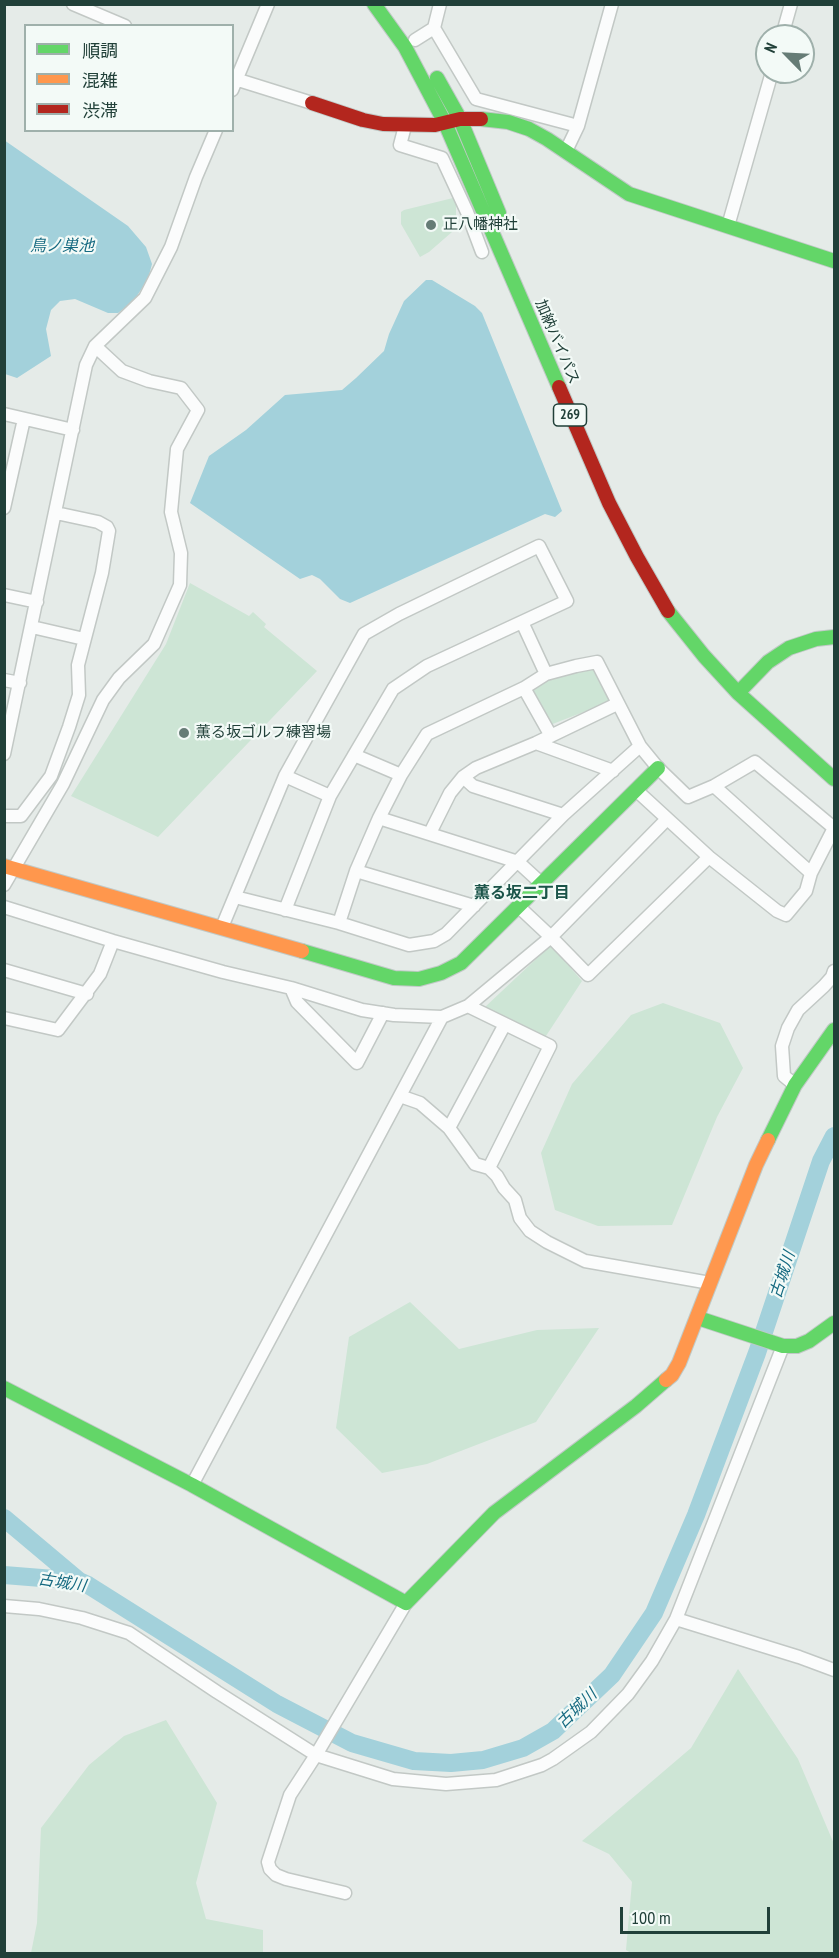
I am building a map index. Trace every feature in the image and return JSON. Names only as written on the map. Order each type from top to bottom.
[{"type":"main road","name":"加納バイパス","points":[[374,4],[405,47],[445,123],[609,503],[669,612],[704,656],[746,685],[834,779]]},
{"type":"main road","name":"加納バイパス","points":[[390,4],[415,40],[460,119],[596,447],[629,520],[679,603],[707,638]]},
{"type":"main road","points":[[312,103],[363,120],[405,126],[435,126],[460,119],[475,118],[508,122],[529,129],[566,151],[629,194],[834,261]]},
{"type":"main road","points":[[746,685],[768,662],[789,648],[816,639],[834,637]]},
{"type":"main road","points":[[773,706],[834,762]]},
{"type":"main road","points":[[9,868],[394,978],[419,979],[441,973],[461,963],[658,768]]},
{"type":"main road","points":[[4,1388],[192,1485],[406,1603],[494,1513],[636,1406],[672,1375],[680,1363],[698,1318],[756,1165],[795,1084],[834,1030]]},
{"type":"main road","points":[[698,1318],[779,1346],[797,1346],[834,1328]]},
{"type":"street","points":[[268,4],[234,82],[312,103]]},
{"type":"street","points":[[415,40],[434,28],[440,4]]},
{"type":"street","points":[[566,151],[578,126],[612,4]]},
{"type":"street","points":[[785,24],[791,4]]},
{"type":"street","points":[[82,6],[121,24]]},
{"type":"street","points":[[434,28],[476,99],[578,126]]},
{"type":"street","points":[[728,226],[769,84]]},
{"type":"street","points":[[405,126],[400,145],[442,158],[467,212],[482,252]]},
{"type":"street","points":[[4,754],[86,364],[95,346],[145,297],[171,247],[215,132]]},
{"type":"street","points":[[4,885],[9,868],[63,784],[103,700],[119,678],[154,644],[180,585],[181,554],[171,512],[177,449],[198,410],[181,388],[149,381],[122,371],[95,346]]},
{"type":"street","points":[[4,414],[73,430]]},
{"type":"street","points":[[4,508],[24,419]]},
{"type":"street","points":[[4,816],[21,816],[51,776],[79,694],[78,665],[102,573],[109,531],[107,527],[98,522],[56,513]]},
{"type":"street","points":[[222,927],[285,776],[364,634],[399,614],[539,546],[567,601],[427,666],[393,689],[330,796],[285,910]]},
{"type":"street","points":[[4,595],[37,602]]},
{"type":"street","points":[[522,622],[546,674]]},
{"type":"street","points":[[32,627],[84,639]]},
{"type":"street","points":[[339,923],[356,871],[379,818],[401,775],[427,734],[524,688],[546,674],[597,662],[640,746],[658,768],[688,796],[714,786],[755,762],[834,828],[811,873],[806,891],[786,915],[777,911],[709,858],[636,790]]},
{"type":"street","points":[[4,680],[20,683]]},
{"type":"street","points":[[524,688],[551,736]]},
{"type":"street","points":[[430,833],[450,793],[463,777],[476,768],[536,743],[617,704]]},
{"type":"street","points":[[69,727],[86,732]]},
{"type":"street","points":[[536,743],[613,771]]},
{"type":"street","points":[[235,897],[339,923],[409,945],[434,941],[446,934],[563,815],[640,746]]},
{"type":"street","points":[[354,755],[401,775]]},
{"type":"street","points":[[285,776],[330,796]]},
{"type":"street","points":[[463,777],[473,786],[563,815]]},
{"type":"street","points":[[714,786],[811,873]]},
{"type":"street","points":[[379,818],[518,862],[542,884]]},
{"type":"street","points":[[4,907],[113,941],[223,972],[291,988],[362,1010],[420,1017],[442,1017],[468,1006],[552,937],[667,819]]},
{"type":"street","points":[[519,908],[552,937],[588,975],[709,858]]},
{"type":"street","points":[[356,871],[474,906]]},
{"type":"street","points":[[4,1018],[58,1030],[100,974],[113,941]]},
{"type":"street","points":[[4,970],[87,994]]},
{"type":"street","points":[[795,1084],[784,1076],[782,1046],[788,1028],[798,1010],[824,986],[834,971]]},
{"type":"street","points":[[291,988],[297,1002],[357,1063],[383,1013]]},
{"type":"street","points":[[468,1006],[550,1046],[489,1168]]},
{"type":"street","points":[[192,1485],[442,1017]]},
{"type":"street","points":[[450,1128],[506,1024]]},
{"type":"street","points":[[400,1096],[420,1103],[450,1128],[476,1164],[489,1168],[497,1176],[515,1200],[520,1218],[530,1231],[547,1242],[585,1261],[710,1283]]},
{"type":"street","points":[[4,1606],[39,1609],[82,1618],[129,1633],[217,1692],[318,1752],[393,1779],[447,1784],[496,1780],[542,1765],[553,1760],[591,1732],[628,1694],[652,1661],[676,1619],[779,1346]]},
{"type":"street","points":[[345,1893],[276,1875],[270,1869],[268,1862],[290,1795],[406,1603]]},
{"type":"street","points":[[676,1619],[834,1670]]},
{"type":"green space","points":[[453,198],[456,201],[456,225],[452,232],[420,257],[401,224],[401,212]]},
{"type":"green space","name":"薫る坂ゴルフ練習場","points":[[190,583],[249,616],[253,612],[266,624],[264,627],[317,671],[158,837],[71,796],[166,644]]},
{"type":"green space","points":[[597,668],[612,701],[550,725],[532,692],[542,681]]},
{"type":"green space","points":[[551,945],[582,981],[544,1039],[485,1007]]},
{"type":"green space","points":[[663,1003],[720,1023],[743,1068],[717,1117],[672,1225],[598,1226],[555,1210],[541,1153],[572,1084],[631,1015]]},
{"type":"green space","points":[[410,1302],[459,1349],[537,1330],[599,1328],[536,1422],[427,1464],[382,1473],[336,1428],[349,1337]]},
{"type":"green space","points":[[738,1669],[798,1759],[834,1844],[834,1953],[631,1953],[626,1950],[632,1882],[609,1854],[582,1841],[691,1748]]},
{"type":"green space","points":[[166,1720],[217,1803],[196,1883],[206,1919],[263,1930],[263,1953],[31,1953],[37,1923],[41,1828],[89,1765],[124,1736]]},
{"type":"water","name":"鳥ノ巣池","points":[[4,140],[128,226],[146,247],[152,264],[148,279],[133,302],[118,313],[108,313],[75,299],[60,301],[51,310],[46,329],[51,356],[17,378],[5,374]]},
{"type":"water","points":[[426,280],[432,280],[475,306],[482,313],[562,511],[555,517],[545,514],[350,603],[340,599],[320,579],[312,575],[300,579],[190,503],[209,456],[246,430],[285,395],[342,390],[356,378],[384,351],[404,301]]},
{"type":"waterway","name":"古城川","points":[[4,1575],[79,1581],[88,1585],[277,1704],[352,1743],[414,1761],[451,1763],[483,1760],[523,1748],[553,1731],[612,1675],[654,1613],[696,1515],[757,1353],[821,1161],[834,1136]]},
{"type":"waterway","points":[[4,1518],[79,1581]]},
{"type":"traffic: fast","points":[[374,4],[405,47],[445,123],[559,387]]},
{"type":"traffic: fast","points":[[437,78],[460,119],[499,213]]},
{"type":"traffic: fast","points":[[481,119],[508,122],[529,129],[629,194],[834,261]]},
{"type":"traffic: fast","points":[[668,611],[704,656],[738,693],[834,779]]},
{"type":"traffic: fast","points":[[738,693],[768,662],[789,648],[816,639],[834,637]]},
{"type":"traffic: fast","points":[[302,951],[394,978],[419,979],[441,973],[461,963],[658,768]]},
{"type":"traffic: fast","points":[[768,1140],[795,1085],[834,1030]]},
{"type":"traffic: fast","points":[[698,1318],[783,1346],[797,1346],[809,1341],[834,1323]]},
{"type":"traffic: fast","points":[[4,1388],[192,1485],[406,1603],[494,1513],[636,1406],[666,1380]]},
{"type":"traffic: slow","points":[[4,866],[302,951]]},
{"type":"traffic: slow","points":[[666,1380],[679,1363],[756,1165],[768,1140]]},
{"type":"traffic: jam","points":[[312,103],[363,120],[383,124],[435,125],[460,119],[481,119]]},
{"type":"traffic: jam","points":[[559,387],[609,503],[668,611]]},
{"type":"place","name":"正八幡神社","points":[[431,225]]},
{"type":"place","name":"薫る坂ゴルフ練習場","points":[[184,733]]},
{"type":"district","name":"薫る坂二丁目","points":[[522,893]]}]
